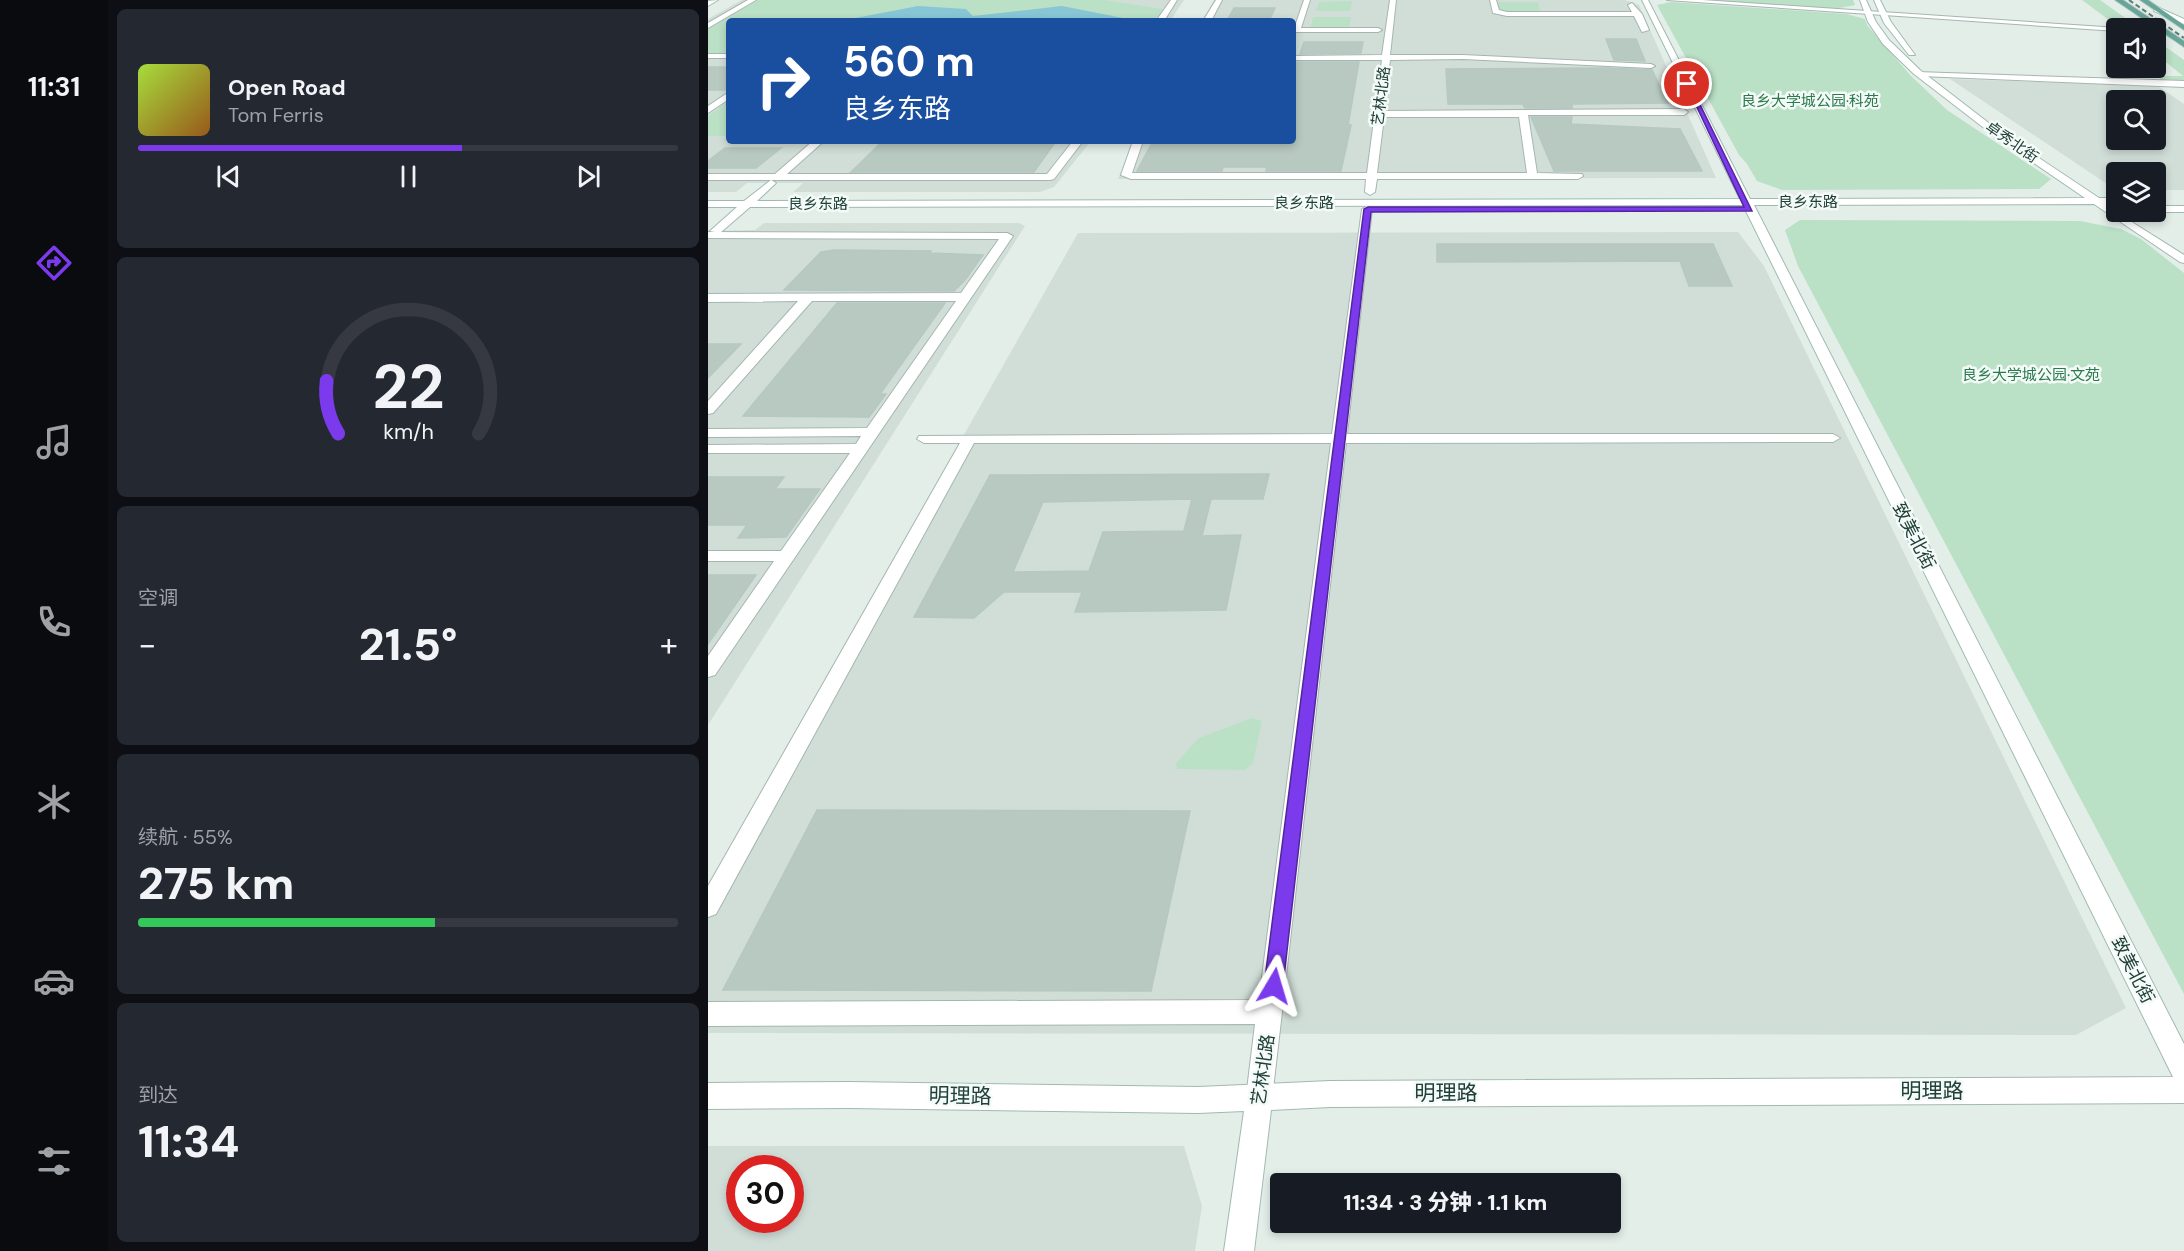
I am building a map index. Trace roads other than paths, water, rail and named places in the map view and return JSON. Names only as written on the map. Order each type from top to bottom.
[{"type":"main road","points":[[2118,0],[2144,18]]},
{"type":"main road","points":[[2143,0],[2184,28]]},
{"type":"main road","points":[[2166,33],[2184,45]]},
{"type":"street","points":[[708,4],[715,0]]},
{"type":"street","points":[[708,26],[753,0]]},
{"type":"street","points":[[1162,18],[1174,0]]},
{"type":"street","points":[[1209,18],[1219,0]]},
{"type":"street","points":[[1296,28],[1307,0]]},
{"type":"street","name":"艺林北路","points":[[1239,1251],[1393,0]]},
{"type":"street","points":[[1493,0],[1496,11],[1507,14],[1641,7]]},
{"type":"street","points":[[1670,0],[2106,28]]},
{"type":"street","name":"卓秀北街","points":[[1863,0],[1868,13],[1886,42],[1920,74],[2000,136],[2097,201],[2106,202]]},
{"type":"street","name":"卓秀北街","points":[[1877,0],[1904,45],[1936,74],[2009,130],[2106,198]]},
{"type":"street","points":[[1620,2],[1641,7]]},
{"type":"street","points":[[1641,7],[1645,30]]},
{"type":"street","name":"致美北街","points":[[1641,7],[1748,205],[2184,1071]]},
{"type":"street","points":[[2157,9],[2184,22]]},
{"type":"street","points":[[1296,30],[1378,30]]},
{"type":"street","points":[[1296,58],[1463,57],[1651,66]]},
{"type":"street","points":[[708,58],[726,58]]},
{"type":"street","points":[[1920,74],[2184,84]]},
{"type":"street","points":[[708,110],[726,97]]},
{"type":"street","points":[[1379,114],[1684,112]]},
{"type":"street","points":[[1523,114],[1532,176]]},
{"type":"street","points":[[782,180],[816,144]]},
{"type":"street","points":[[708,251],[716,234],[828,144]]},
{"type":"street","points":[[708,177],[782,180],[1050,177],[1076,144]]},
{"type":"street","points":[[1136,144],[1126,175],[1578,176]]},
{"type":"street","name":"良乡东路","points":[[1070,206],[1369,200],[1748,205],[2097,201]]},
{"type":"street","points":[[2166,201],[2184,201]]},
{"type":"street","name":"良乡东路","points":[[708,204],[751,207]]},
{"type":"street","name":"良乡东路","points":[[708,210],[751,207],[2106,204]]},
{"type":"street","points":[[2166,209],[2184,209]]},
{"type":"street","name":"卓秀北街","points":[[2137,222],[2184,260]]},
{"type":"street","points":[[2145,222],[2184,248]]},
{"type":"street","points":[[708,670],[1007,236],[716,234]]},
{"type":"street","points":[[708,410],[809,297]]},
{"type":"street","points":[[708,298],[965,297]]},
{"type":"street","points":[[708,433],[872,432]]},
{"type":"street","points":[[708,907],[970,438]]},
{"type":"street","points":[[924,439],[1833,438]]},
{"type":"street","points":[[708,449],[861,448]]},
{"type":"street","points":[[708,556],[787,556]]},
{"type":"street","points":[[708,1014],[1270,1012]]},
{"type":"street","name":"明理路","points":[[708,1096],[1259,1098],[1330,1094],[2184,1090]]},
{"type":"water","points":[[918,6],[966,9],[973,16],[1062,6],[1123,18],[856,18]]},
{"type":"railway","points":[[2129,0],[2184,38]]},
{"type":"park label","name":"良乡大学城公园·科苑","points":[[1810,101]]},
{"type":"park label","name":"良乡大学城公园·文苑","points":[[2031,375]]}]
